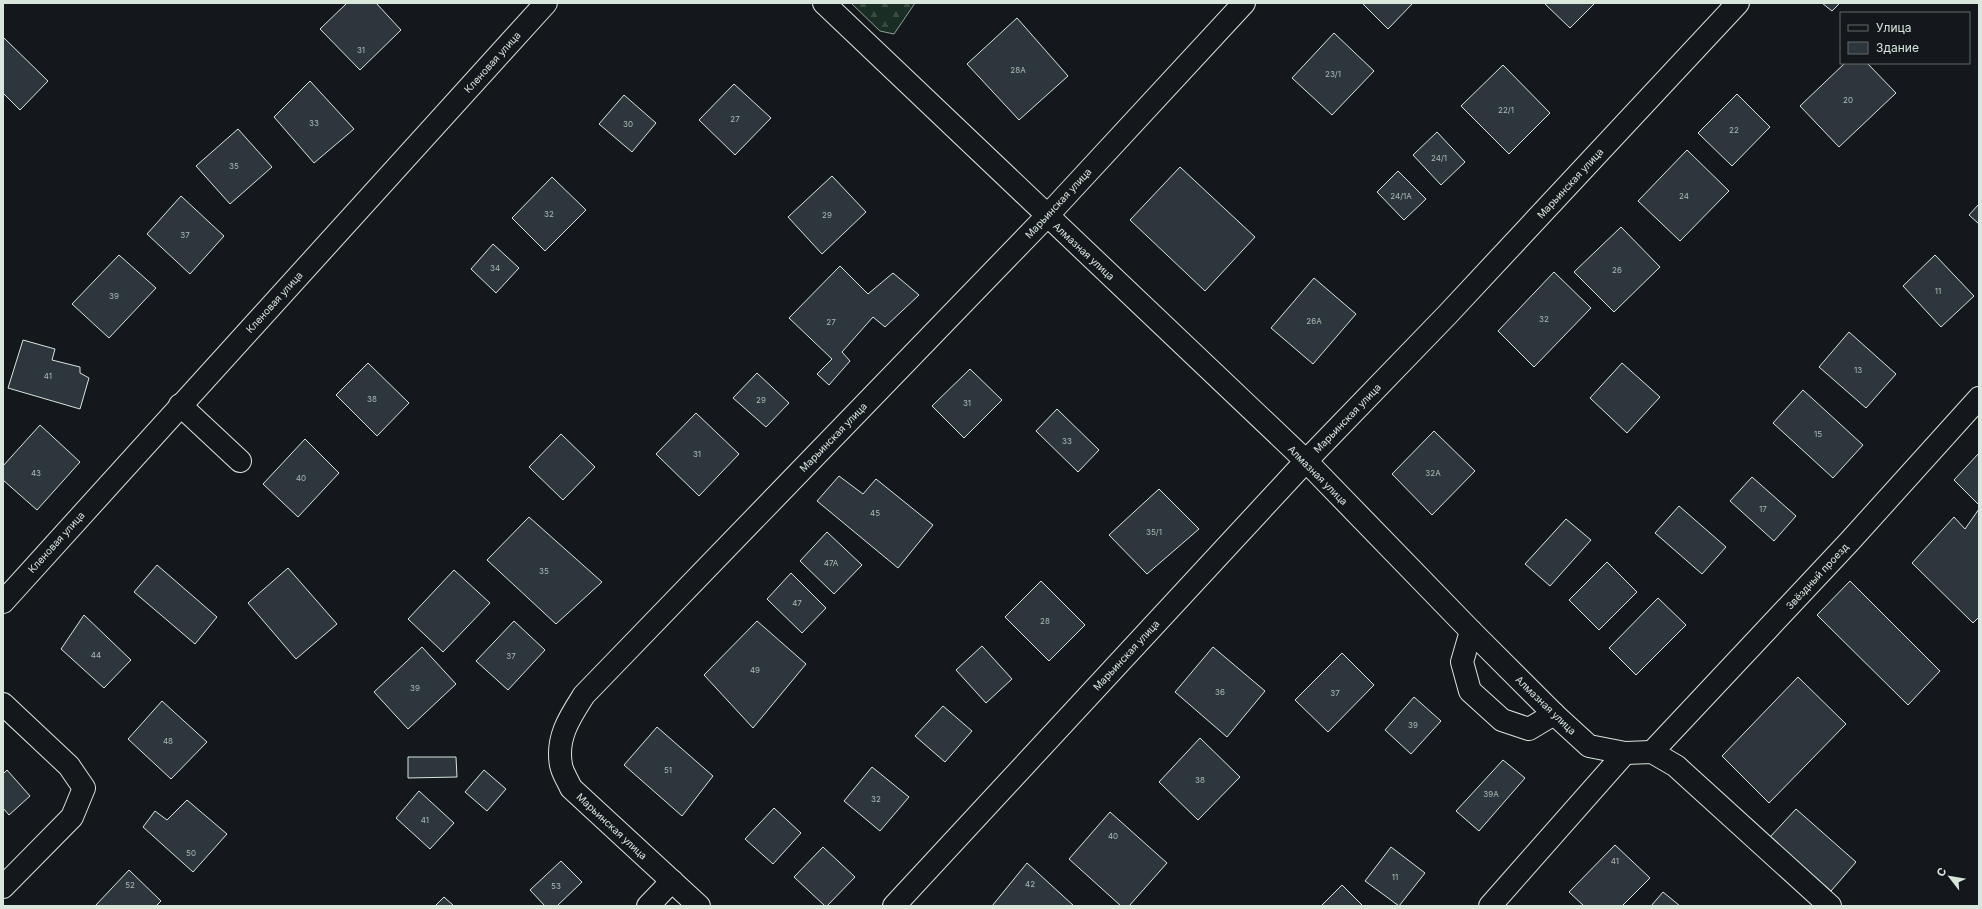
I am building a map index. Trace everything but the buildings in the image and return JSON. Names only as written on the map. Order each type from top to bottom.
[{"type":"street","name":"Кленовая улица","points":[[3,602],[546,3]]},
{"type":"street","name":"Алмазная улица","points":[[824,3],[1306,461],[1471,631],[1554,714],[1589,746],[1625,753],[1652,752]]},
{"type":"street","name":"Марьинская улица","points":[[699,906],[571,788],[561,766],[560,745],[567,721],[584,695],[1047,216],[1244,3]]},
{"type":"street","name":"Марьинская улица","points":[[894,906],[1306,461],[1447,315],[1738,3]]},
{"type":"street","name":"Звёздный проезд","points":[[1652,752],[1850,541],[1979,398]]},
{"type":"street","points":[[180,405],[240,461]]},
{"type":"street","points":[[1471,631],[1462,662],[1470,691],[1502,720],[1529,729],[1554,714]]},
{"type":"street","points":[[3,704],[69,766],[84,788],[72,817],[3,886]]},
{"type":"street","points":[[1652,752],[1676,766],[1830,906]]},
{"type":"street","points":[[1490,906],[1625,753]]},
{"type":"street","points":[[648,906],[672,881]]},
{"type":"green space","points":[[851,3],[915,3],[894,34],[880,31]]}]
